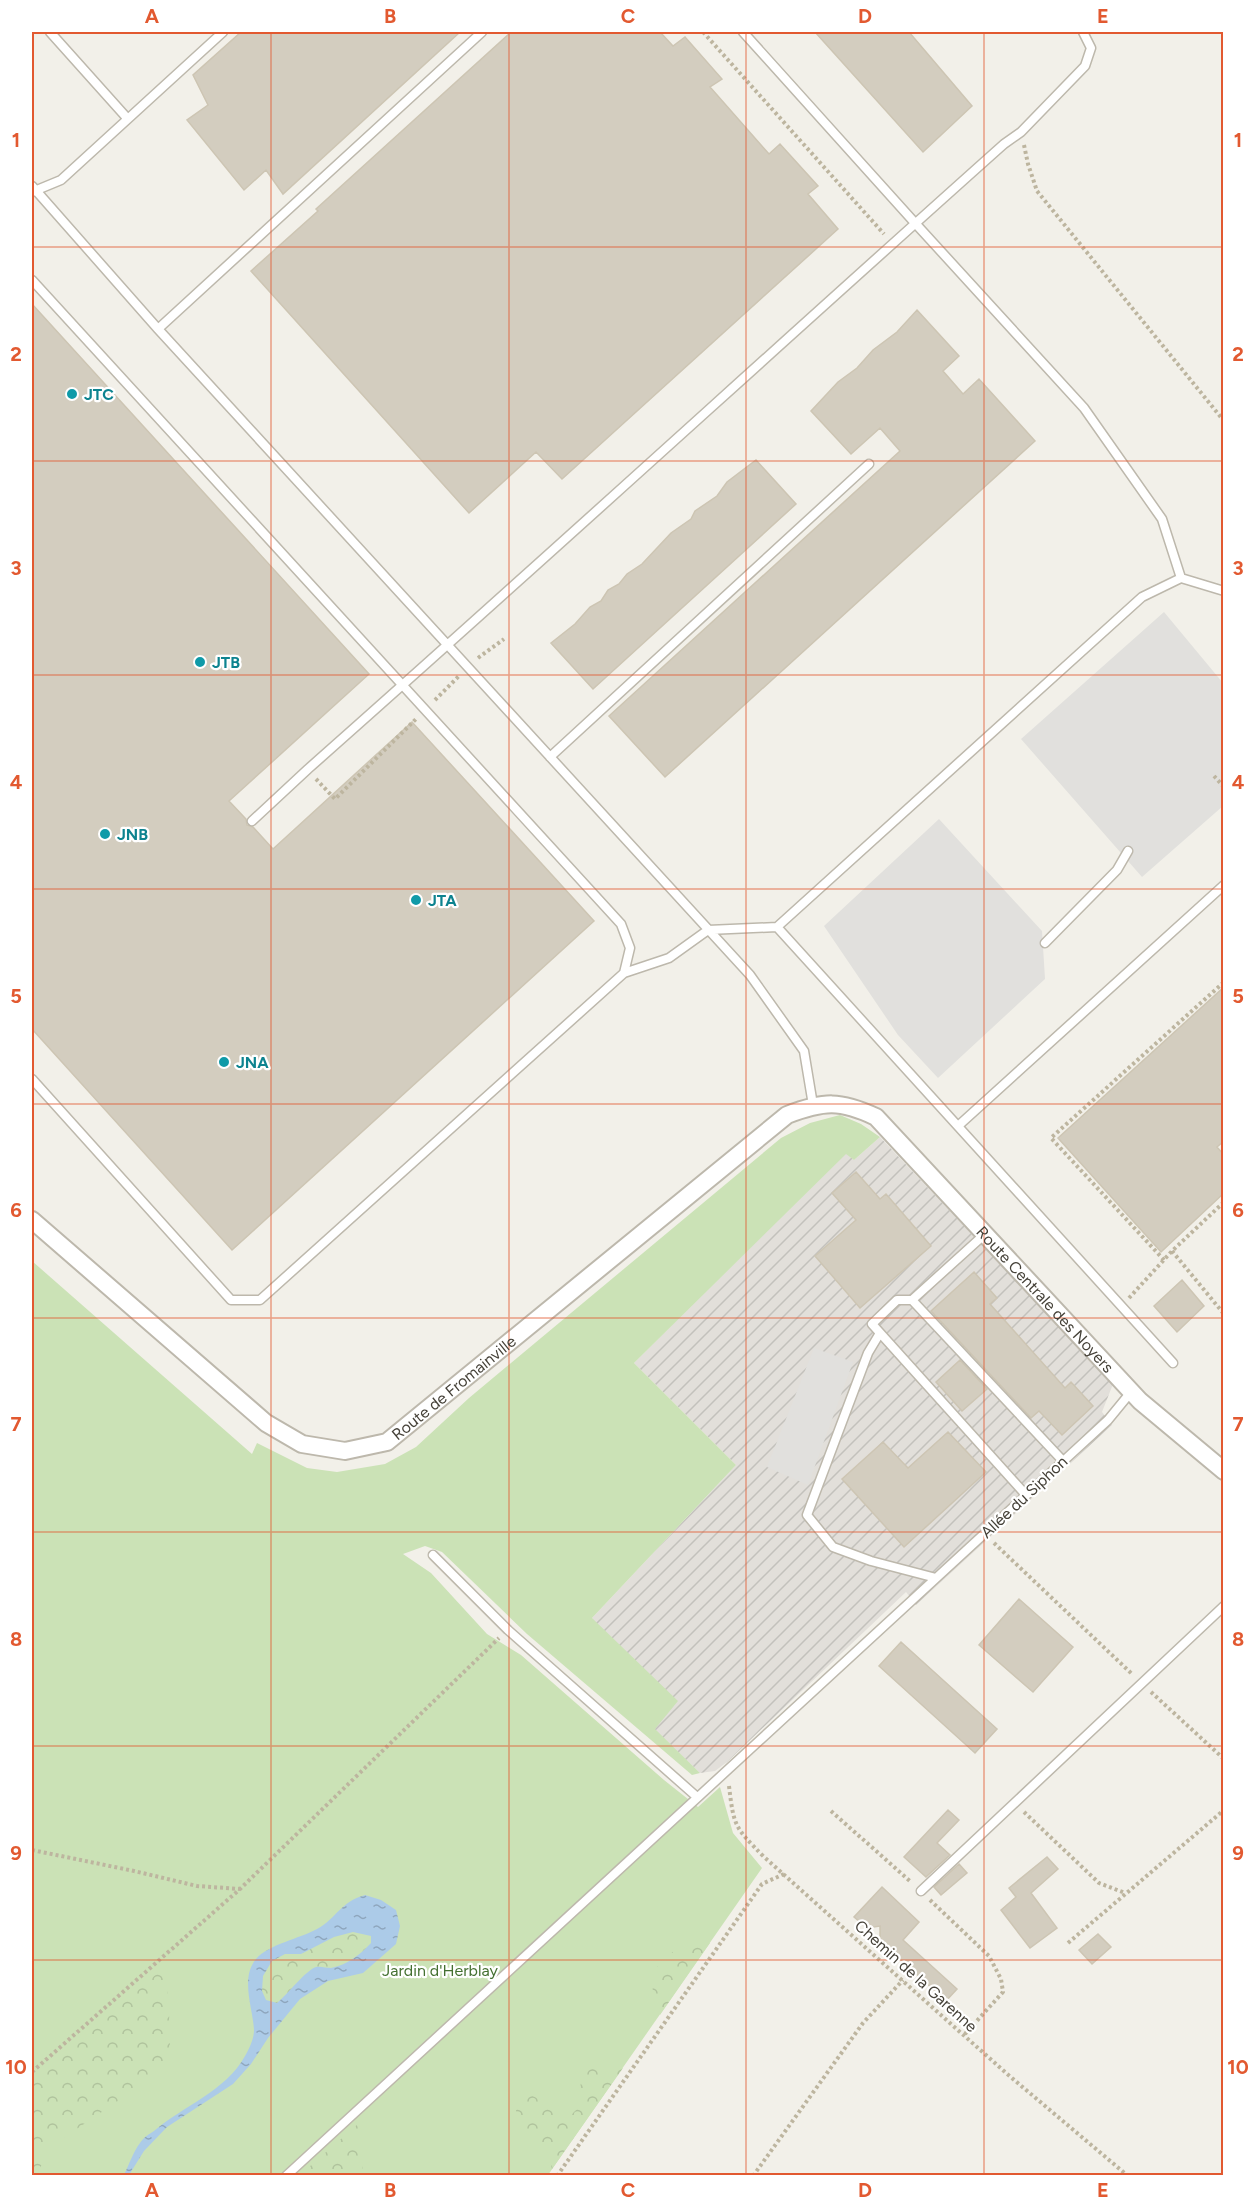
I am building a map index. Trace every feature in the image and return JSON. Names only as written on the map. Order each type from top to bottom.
[{"type":"street","name":"Route de Fromainville","points":[[32,1220],[266,1423],[302,1444],[345,1451],[387,1442],[787,1115],[813,1105],[851,1105],[876,1117]]},
{"type":"street","name":"Route Centrale des Noyers","points":[[876,1117],[1131,1392],[1224,1472]]},
{"type":"lane","points":[[50,32],[127,118]]},
{"type":"lane","points":[[224,32],[61,180],[33,190],[750,975],[804,1051],[813,1105]]},
{"type":"lane","points":[[158,329],[482,32]]},
{"type":"lane","points":[[743,32],[1084,408],[1162,519],[1181,578]]},
{"type":"lane","points":[[252,821],[893,243],[1004,144],[1021,132],[1085,66],[1091,48],[1083,32]]},
{"type":"lane","points":[[32,280],[621,924],[630,948],[624,973]]},
{"type":"lane","points":[[550,757],[869,464]]},
{"type":"lane","points":[[32,1079],[231,1300],[260,1300],[624,973],[669,958],[708,930],[777,927],[1142,597],[1181,578],[1224,591]]},
{"type":"lane","points":[[1045,943],[1117,870],[1128,851]]},
{"type":"lane","points":[[958,1126],[1224,885]]},
{"type":"lane","points":[[777,927],[1173,1363]]},
{"type":"lane","points":[[985,1234],[912,1300],[897,1300],[872,1324],[1026,1495]]},
{"type":"lane","points":[[912,1300],[1063,1461]]},
{"type":"lane","points":[[880,1333],[868,1353],[807,1515],[833,1547],[871,1561],[936,1578]]},
{"type":"lane","name":"Allée du Siphon","points":[[286,2175],[1108,1420],[1131,1392]]},
{"type":"lane","points":[[433,1555],[508,1630],[697,1797]]},
{"type":"lane","points":[[921,1891],[1224,1606]]},
{"type":"path","points":[[703,32],[893,243]]},
{"type":"path","points":[[1021,132],[1037,191],[1224,421]]},
{"type":"path","points":[[308,769],[335,799],[415,720]]},
{"type":"path","points":[[1214,776],[1224,787]]},
{"type":"path","points":[[1164,1260],[1051,1138],[1224,982]]},
{"type":"path","points":[[1121,1307],[1172,1251],[1224,1202]]},
{"type":"path","points":[[1172,1251],[1224,1314]]},
{"type":"path","points":[[991,1540],[1224,1759]]},
{"type":"path","points":[[32,2072],[240,1889],[467,1667],[508,1630]]},
{"type":"path","name":"Chemin de la Garenne","points":[[727,1770],[732,1815],[741,1833],[1006,2073],[1128,2175]]},
{"type":"path","points":[[1014,1803],[1099,1883],[1125,1893]]},
{"type":"path","points":[[1068,1942],[1224,1810]]},
{"type":"path","points":[[831,1811],[921,1891],[989,1956],[1001,1979],[1003,1992],[992,2007],[964,2035]]},
{"type":"path","points":[[32,1850],[134,1870],[197,1886],[240,1889]]},
{"type":"path","points":[[557,2175],[762,1884],[784,1874]]},
{"type":"path","points":[[753,2175],[863,2023],[903,1980]]},
{"type":"shaded area","points":[[1164,612],[1223,683],[1223,806],[1142,877],[1021,739]]},
{"type":"shaded area","points":[[939,819],[1042,931],[1045,979],[938,1078],[898,1035],[824,926]]},
{"type":"shaded area","points":[[880,1137],[1113,1384],[1102,1412],[1112,1425],[916,1605],[906,1592],[727,1762],[715,1771],[700,1773],[654,1729],[592,1618],[736,1465],[634,1363],[846,1153],[854,1160]]},
{"type":"shaded area","points":[[814,1348],[853,1362],[808,1485],[767,1467]]},
{"type":"green space","name":"Jardin d'Herblay","points":[[840,1115],[861,1124],[880,1137],[854,1160],[846,1154],[634,1363],[736,1465],[592,1618],[678,1701],[655,1729],[700,1773],[692,1775],[527,1634],[442,1552],[425,1546],[403,1554],[431,1573],[487,1634],[521,1655],[698,1807],[720,1787],[733,1833],[762,1868],[548,2175],[32,2175],[32,1261],[252,1454],[257,1443],[307,1468],[337,1472],[385,1464],[416,1447],[469,1398],[781,1138],[810,1123]]},
{"type":"green space","points":[[353,1932],[371,1935],[371,1943],[358,1955],[337,1967],[312,1970],[277,2003],[266,2000],[262,1991],[263,1975],[272,1961],[285,1954],[301,1954],[334,1937]]},
{"type":"green space","points":[[701,1938],[710,1943],[660,2015],[653,1995],[652,1976],[659,1964],[684,1942]]},
{"type":"green space","points":[[161,1970],[167,1989],[170,2050],[158,2074],[47,2149],[38,2175],[32,2175],[32,2081]]},
{"type":"green space","points":[[606,2060],[623,2068],[552,2169],[546,2149],[517,2117],[516,2101],[525,2092],[539,2099],[566,2120],[576,2110],[582,2077],[592,2066]]},
{"type":"green space","points":[[359,2123],[364,2161],[361,2175],[300,2175]]},
{"type":"water","points":[[365,1895],[381,1900],[396,1910],[400,1926],[396,1944],[363,1973],[328,1981],[300,1999],[233,2084],[167,2127],[144,2151],[129,2175],[124,2175],[135,2150],[143,2139],[216,2089],[237,2068],[245,2056],[254,2033],[248,1984],[251,1967],[256,1959],[268,1949],[310,1933],[324,1925],[344,1906]],"holes":[[[353,1932],[371,1936],[371,1943],[348,1962],[331,1968],[316,1967],[277,2003],[266,2000],[262,1991],[263,1976],[272,1961],[285,1954],[301,1954],[334,1937]]]},
{"type":"building","points":[[241,32],[460,32],[283,194],[266,170],[244,190],[187,120],[208,105],[193,75]]},
{"type":"building","points":[[511,32],[660,32],[673,46],[685,37],[722,79],[710,87],[769,154],[780,144],[818,186],[808,194],[838,229],[562,479],[536,452],[469,513],[251,271]]},
{"type":"building","points":[[815,32],[909,32],[972,106],[923,152]]},
{"type":"building","points":[[32,304],[369,674],[229,801],[246,819],[247,825],[253,827],[273,849],[412,722],[594,921],[232,1250],[32,1029]]},
{"type":"building","points":[[917,310],[959,356],[943,371],[963,394],[979,379],[1035,441],[665,777],[609,716],[900,451],[880,428],[851,454],[811,411],[838,382],[897,332]]},
{"type":"building","points":[[756,460],[796,504],[593,689],[551,643],[575,624],[590,607],[601,601],[608,590],[619,584],[627,574],[642,564],[671,533],[691,519],[695,511],[717,496],[727,482]]},
{"type":"building","points":[[1224,987],[1224,1141],[1217,1147],[1224,1155],[1224,1193],[1161,1252],[1058,1138]]},
{"type":"building","points":[[856,1172],[880,1199],[886,1194],[931,1246],[860,1308],[815,1256],[856,1220],[832,1193]]},
{"type":"building","points":[[974,1272],[997,1298],[990,1304],[1065,1388],[1071,1382],[1093,1406],[1062,1435],[1039,1411],[1031,1418],[931,1311]]},
{"type":"building","points":[[1182,1280],[1204,1306],[1177,1332],[1154,1306]]},
{"type":"building","points":[[960,1360],[987,1389],[962,1411],[936,1382]]},
{"type":"building","points":[[948,1432],[986,1472],[904,1547],[842,1479],[883,1442],[908,1468]]},
{"type":"building","points":[[1019,1599],[1073,1647],[1033,1692],[979,1645]]},
{"type":"building","points":[[901,1642],[997,1729],[975,1753],[879,1666]]},
{"type":"building","points":[[948,1810],[959,1820],[937,1843],[950,1855],[926,1877],[904,1857]]},
{"type":"building","points":[[1047,1857],[1058,1869],[1031,1893],[1057,1928],[1030,1948],[1001,1910],[1016,1897],[1009,1888]]},
{"type":"building","points":[[959,1864],[967,1873],[941,1895],[934,1887]]},
{"type":"building","points":[[882,1887],[919,1922],[903,1940],[957,1989],[946,2001],[880,1941],[880,1926],[867,1928],[854,1917]]},
{"type":"building","points":[[1098,1934],[1111,1947],[1092,1964],[1079,1950]]},
{"type":"place","name":"JTC","points":[[72,394]]},
{"type":"place","name":"JTB","points":[[200,662]]},
{"type":"place","name":"JNB","points":[[105,834]]},
{"type":"place","name":"JTA","points":[[416,900]]},
{"type":"place","name":"JNA","points":[[224,1062]]}]
